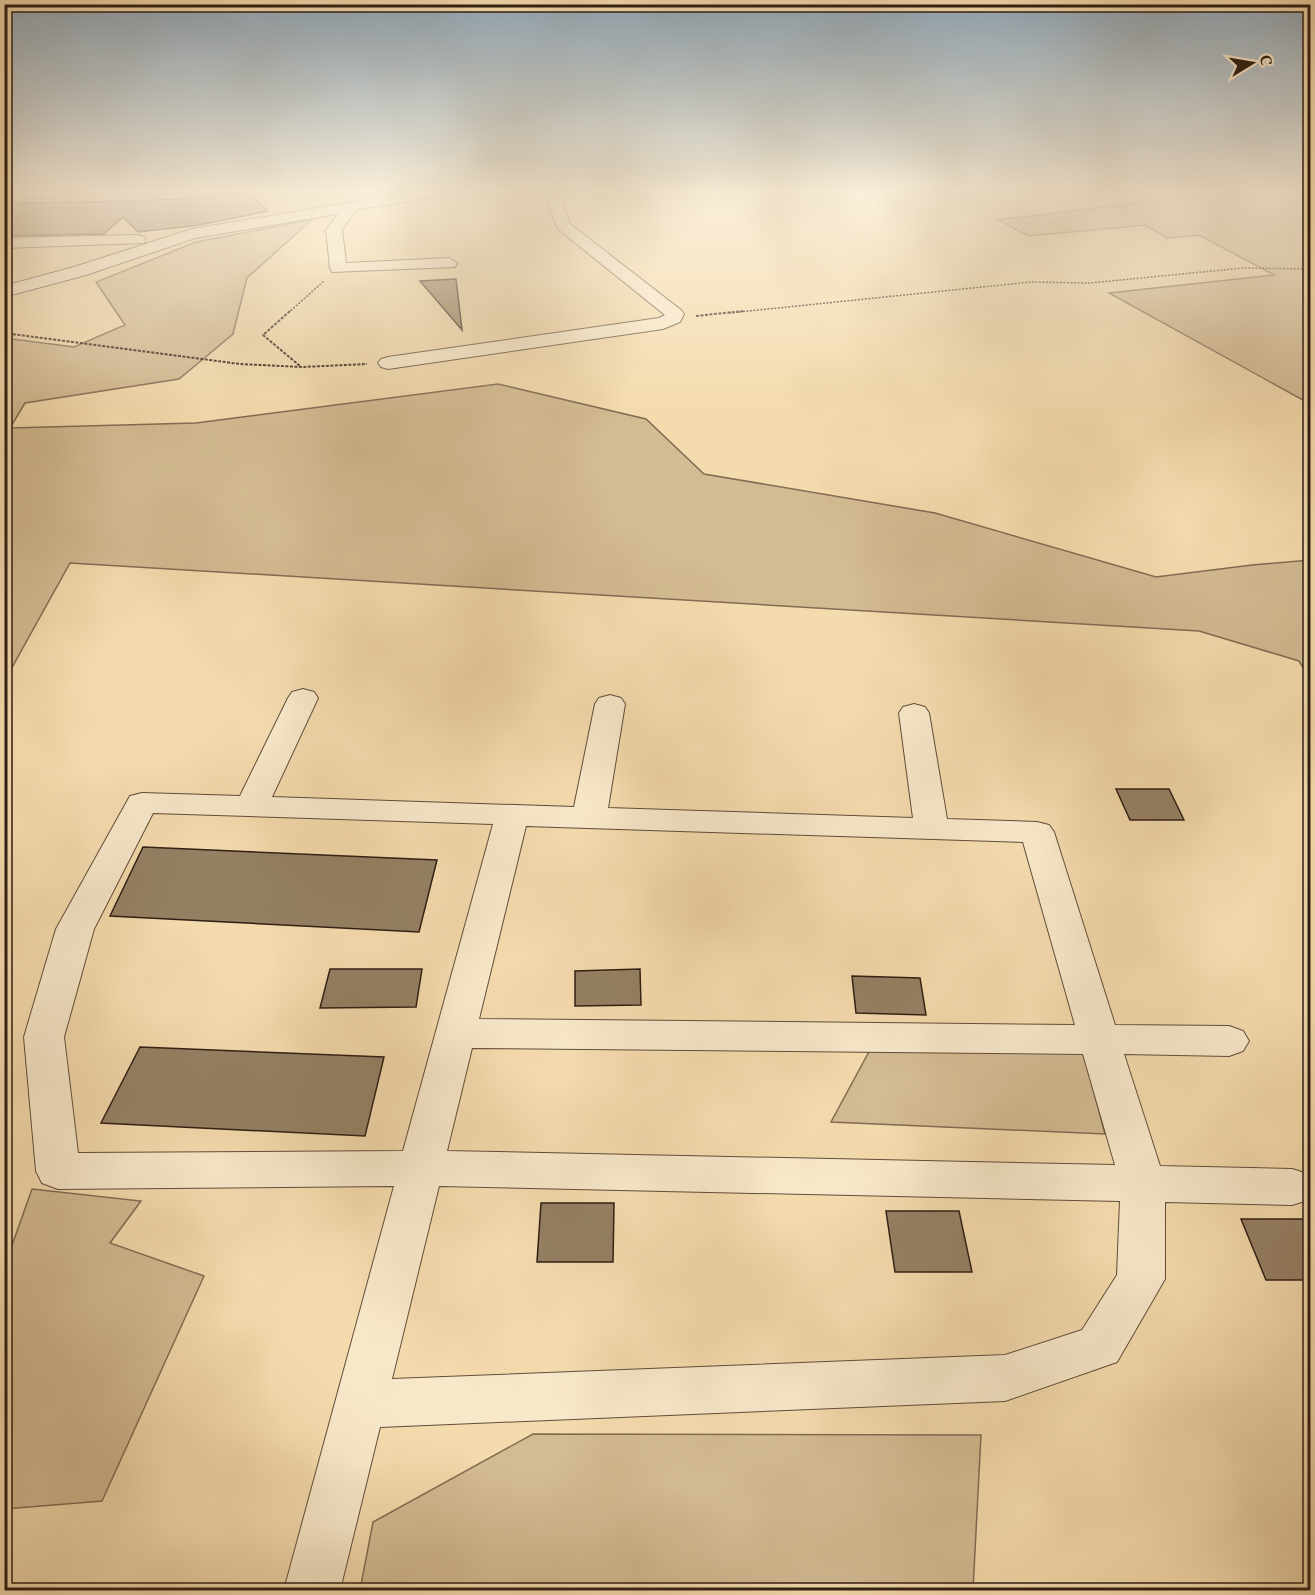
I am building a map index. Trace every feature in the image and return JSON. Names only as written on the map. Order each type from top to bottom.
[{"type":"street","points":[[4,292],[100,264]]},
{"type":"street","points":[[338,264],[338,268],[417,264]]},
{"type":"street","points":[[388,363],[663,323],[674,318],[675,314],[612,264]]},
{"type":"street","points":[[251,807],[303,698]]},
{"type":"street","points":[[589,818],[610,704]]},
{"type":"street","points":[[914,713],[932,829]]},
{"type":"street","points":[[360,1404],[1005,1378],[1099,1346],[1140,1279],[1143,1184],[1037,832],[142,803],[75,929],[44,1037],[58,1171],[421,1168],[1143,1184],[1292,1187]]},
{"type":"street","points":[[312,1590],[512,815]]},
{"type":"street","points":[[456,1033],[1229,1041]]},
{"type":"path","points":[[674,318],[1031,282],[1090,283],[1244,267],[1311,269]]},
{"type":"path","points":[[302,368],[263,335],[338,268]]},
{"type":"path","points":[[4,333],[240,364],[302,368],[388,363]]},
{"type":"shaded area","points":[[140,264],[262,264],[247,278],[233,334],[179,379],[25,403],[10,428],[196,423],[498,384],[646,419],[704,474],[935,513],[1156,577],[1310,560],[1310,679],[1299,661],[1199,631],[70,563],[5,680],[5,338],[74,347],[125,325],[96,282]]},
{"type":"shaded area","points":[[1254,264],[1310,264],[1310,404],[1109,293],[1274,275]]},
{"type":"shaded area","points":[[871,1048],[1083,1051],[1105,1134],[831,1122]]},
{"type":"shaded area","points":[[32,1189],[141,1201],[110,1243],[204,1276],[102,1501],[5,1509],[5,1265]]},
{"type":"shaded area","points":[[533,1434],[981,1435],[973,1590],[360,1590],[373,1522]]},
{"type":"building","points":[[456,279],[462,330],[420,281]]},
{"type":"building","points":[[1116,789],[1169,789],[1184,820],[1130,820]]},
{"type":"building","points":[[143,847],[437,860],[419,932],[110,916]]},
{"type":"building","points":[[330,969],[422,969],[416,1007],[320,1008]]},
{"type":"building","points":[[640,969],[641,1005],[575,1006],[575,971]]},
{"type":"building","points":[[852,976],[920,978],[926,1015],[856,1013]]},
{"type":"building","points":[[140,1047],[384,1057],[365,1136],[101,1123]]},
{"type":"building","points":[[541,1203],[614,1203],[613,1262],[537,1262]]},
{"type":"building","points":[[886,1211],[959,1211],[972,1272],[895,1272]]},
{"type":"building","points":[[1241,1219],[1311,1219],[1311,1280],[1266,1280]]}]
